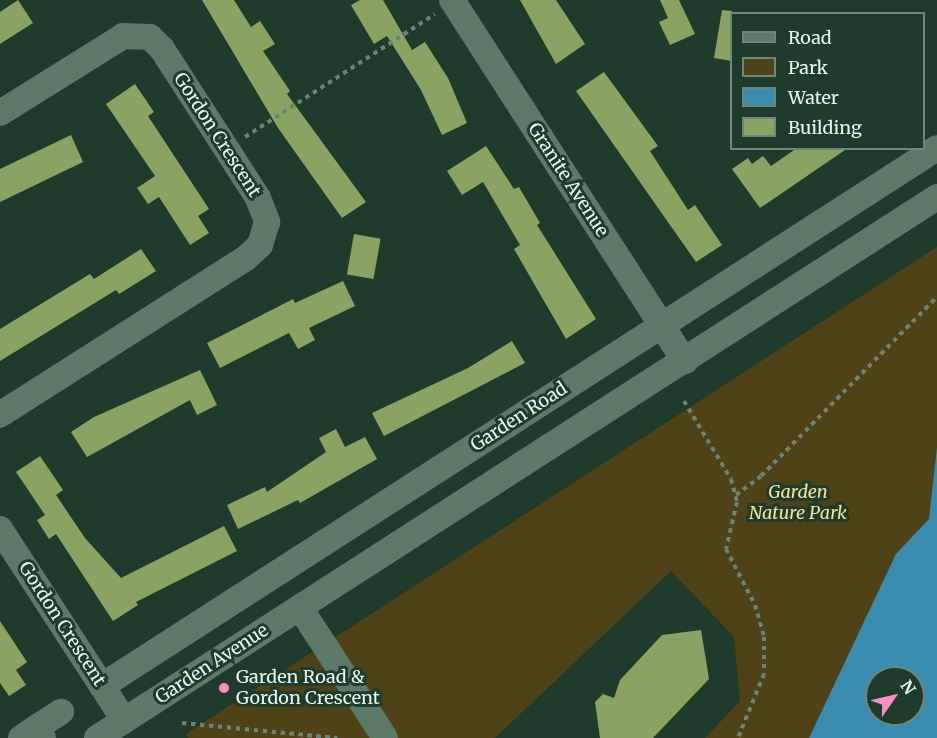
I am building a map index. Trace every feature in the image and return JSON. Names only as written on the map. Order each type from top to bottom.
[{"type":"street","name":"Granite Avenue","points":[[446,5],[685,361]]},
{"type":"street","name":"Gordon Crescent","points":[[0,113],[123,36],[144,34],[162,49],[265,211],[266,233],[260,245],[246,258],[0,415]]},
{"type":"street","name":"Garden Road","points":[[102,686],[937,148]]},
{"type":"street","points":[[385,738],[300,608],[937,197]]},
{"type":"street","name":"Gordon Crescent","points":[[0,528],[124,720]]},
{"type":"street","name":"Garden Avenue","points":[[124,720],[300,608]]},
{"type":"street","points":[[33,735],[61,712]]},
{"type":"street","points":[[97,738],[124,720]]},
{"type":"path","points":[[226,148],[446,5]]},
{"type":"path","points":[[736,495],[761,476],[937,297]]},
{"type":"path","points":[[684,401],[725,466],[736,495],[726,549],[760,616],[765,657],[759,689],[738,738]]},
{"type":"path","points":[[182,723],[337,738]]},
{"type":"green space","name":"Garden Nature Park","points":[[937,247],[937,738],[705,738],[740,701],[734,637],[671,571],[495,738],[188,738],[186,734]]},
{"type":"water","points":[[937,447],[937,738],[809,738],[896,554],[929,519]]},
{"type":"building","points":[[18,0],[33,23],[0,44],[0,12]]},
{"type":"building","points":[[202,0],[234,0],[251,27],[260,21],[275,44],[263,51],[290,91],[287,94],[366,202],[342,218],[278,128]]},
{"type":"building","points":[[360,0],[383,0],[412,50],[425,42],[448,78],[467,123],[442,135],[421,90],[387,36],[374,44],[351,5]]},
{"type":"building","points":[[520,0],[556,0],[585,44],[556,64]]},
{"type":"building","points":[[660,0],[679,0],[695,34],[670,45],[659,22],[668,18]]},
{"type":"building","points":[[722,10],[732,11],[730,12],[730,61],[714,58]]},
{"type":"building","points":[[604,72],[658,146],[650,151],[688,210],[695,205],[722,245],[696,262],[576,91]]},
{"type":"building","points":[[135,84],[154,112],[148,116],[209,209],[198,216],[209,233],[190,245],[159,197],[148,204],[137,188],[155,176],[106,104]]},
{"type":"building","points":[[71,135],[83,162],[0,202],[0,169]]},
{"type":"building","points":[[486,146],[514,189],[519,187],[540,223],[537,225],[596,319],[566,339],[514,249],[520,245],[483,182],[462,195],[447,171]]},
{"type":"building","points":[[794,150],[845,150],[760,208],[732,169],[748,158],[752,164],[763,156],[771,166]]},
{"type":"building","points":[[354,234],[381,239],[373,279],[347,274]]},
{"type":"building","points":[[141,249],[156,271],[119,294],[116,290],[0,361],[0,329],[90,274],[94,279]]},
{"type":"building","points":[[343,281],[355,306],[309,328],[315,340],[298,349],[289,333],[220,368],[207,343],[293,299],[295,303]]},
{"type":"building","points":[[512,341],[525,363],[384,436],[372,413],[468,368]]},
{"type":"building","points":[[200,370],[217,405],[197,415],[190,400],[87,457],[71,432],[94,417]]},
{"type":"building","points":[[336,429],[345,447],[365,437],[377,459],[300,503],[298,500],[238,529],[227,505],[265,487],[267,492],[326,452],[319,438]]},
{"type":"building","points":[[40,456],[63,490],[56,495],[85,538],[121,578],[224,526],[237,551],[136,602],[138,605],[113,621],[56,534],[49,539],[37,520],[45,515],[16,472]]},
{"type":"building","points":[[0,621],[27,662],[16,670],[26,685],[9,696],[0,683]]},
{"type":"building","points":[[701,630],[709,679],[653,738],[600,738],[595,702],[603,694],[614,698],[620,680],[662,635]]},
{"type":"place","name":"Garden Road & Gordon Crescent","points":[[224,688]]}]
